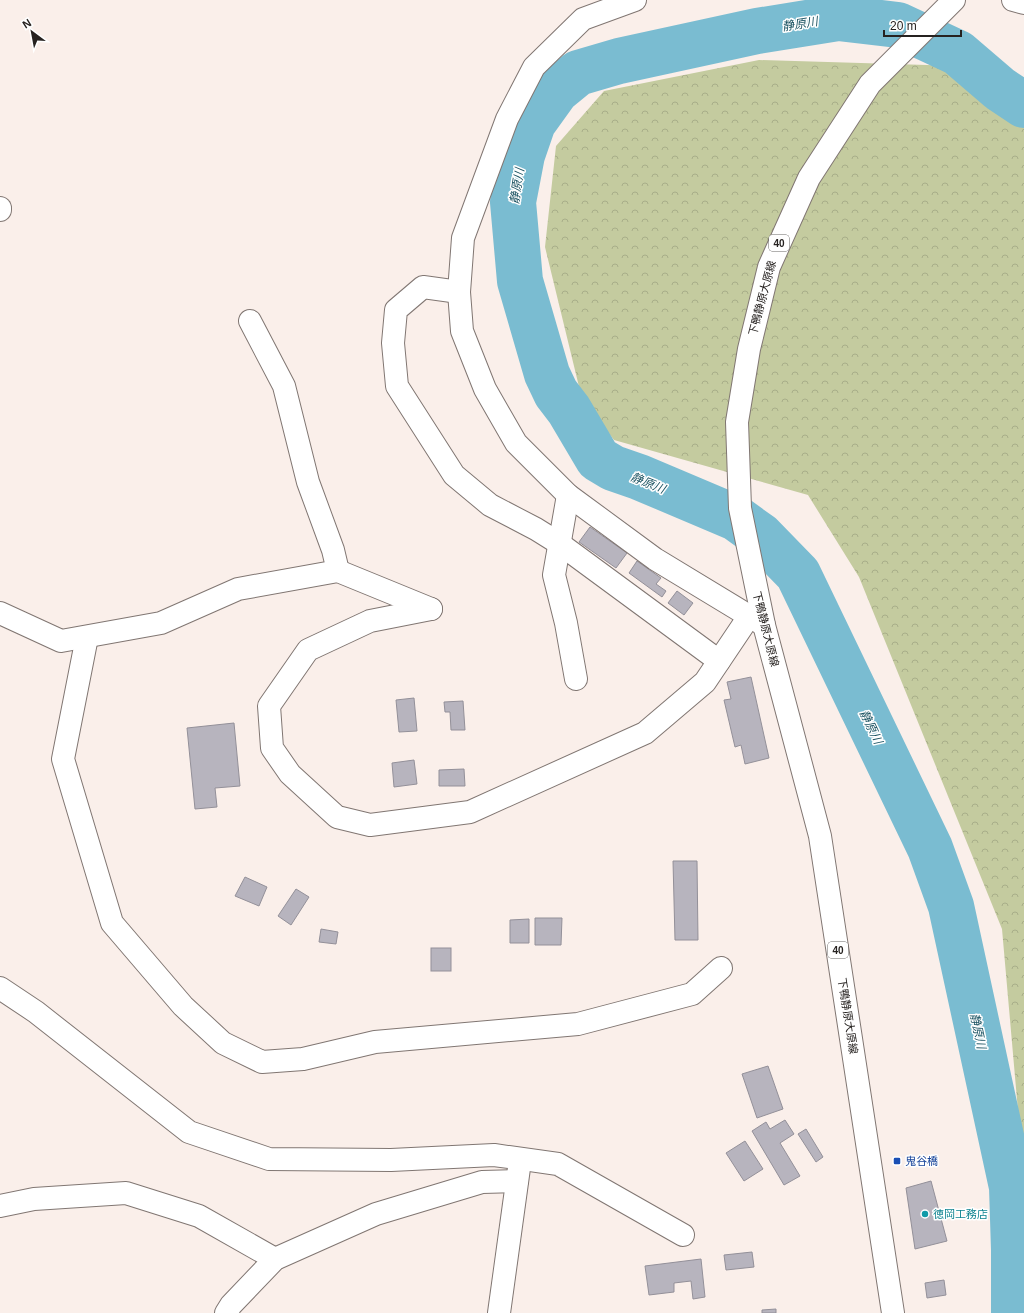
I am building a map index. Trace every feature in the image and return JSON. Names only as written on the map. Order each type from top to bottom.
[{"type":"main road","points":[[0,613],[61,641],[161,623],[238,589],[338,571],[431,609],[370,621],[308,650],[269,706],[272,748],[290,774],[337,817],[370,826],[470,812],[645,733],[705,682],[719,661],[757,620],[656,559],[568,495],[516,443],[485,389],[462,331],[459,292],[463,238],[507,120],[534,68],[583,19],[635,0]]},
{"type":"main road","name":"下鴨静原大原線","points":[[893,1313],[820,836],[757,620],[757,593],[740,508],[737,422],[748,349],[769,267],[809,178],[870,84],[954,0]]},
{"type":"main road","points":[[1013,0],[1024,3]]},
{"type":"main road","points":[[459,292],[423,287],[396,310],[393,343],[397,386],[454,476],[490,505],[536,529],[560,544],[719,661]]},
{"type":"main road","points":[[250,321],[284,386],[308,482],[333,550],[338,571]]},
{"type":"main road","points":[[568,495],[554,575],[566,623],[576,679]]},
{"type":"main road","points":[[87,637],[63,759],[112,924],[183,1006],[223,1043],[262,1062],[303,1059],[374,1042],[578,1024],[692,994],[721,968]]},
{"type":"main road","points":[[0,988],[36,1012],[189,1132],[269,1159],[391,1160],[494,1155],[558,1164],[683,1235]]},
{"type":"main road","points":[[499,1313],[520,1158]]},
{"type":"main road","points":[[226,1313],[231,1305],[275,1259],[376,1214],[482,1182],[517,1181]]},
{"type":"main road","points":[[0,1206],[34,1199],[126,1193],[199,1216],[275,1259]]},
{"type":"green space","points":[[759,60],[960,66],[1024,110],[1024,1179],[1002,929],[859,577],[808,495],[614,440],[582,399],[545,247],[556,146],[604,91]]},
{"type":"building","points":[[590,527],[627,553],[616,568],[579,542]]},
{"type":"building","points":[[637,561],[661,578],[656,584],[666,591],[662,597],[629,573]]},
{"type":"building","points":[[677,591],[693,603],[684,615],[668,603]]},
{"type":"building","points":[[751,677],[769,758],[745,764],[741,745],[735,747],[724,700],[731,699],[727,682]]},
{"type":"building","points":[[414,698],[417,731],[399,732],[396,700]]},
{"type":"building","points":[[463,701],[465,730],[451,730],[450,712],[445,712],[444,702]]},
{"type":"building","points":[[234,723],[240,786],[215,788],[217,807],[195,809],[187,728]]},
{"type":"building","points":[[414,760],[417,784],[394,787],[392,763]]},
{"type":"building","points":[[464,769],[465,786],[439,786],[439,770]]},
{"type":"building","points":[[673,861],[697,861],[698,940],[675,940]]},
{"type":"building","points":[[245,877],[267,887],[259,906],[235,896]]},
{"type":"building","points":[[296,889],[309,897],[291,925],[278,916]]},
{"type":"building","points":[[535,918],[562,918],[561,945],[535,945]]},
{"type":"building","points":[[529,919],[529,943],[510,943],[510,920]]},
{"type":"building","points":[[321,929],[338,932],[336,944],[319,942]]},
{"type":"building","points":[[431,948],[451,948],[451,971],[431,971]]},
{"type":"building","points":[[768,1066],[783,1109],[757,1118],[742,1074]]},
{"type":"building","points":[[785,1120],[794,1134],[780,1143],[800,1176],[784,1185],[752,1131],[766,1122],[770,1129]]},
{"type":"building","points":[[806,1129],[823,1157],[816,1162],[798,1134]]},
{"type":"building","points":[[745,1141],[763,1169],[744,1181],[726,1153]]},
{"type":"building","name":"徳岡工務店","points":[[931,1181],[947,1241],[915,1249],[906,1188]]},
{"type":"building","points":[[752,1252],[754,1267],[726,1270],[724,1255]]},
{"type":"building","points":[[701,1259],[705,1297],[693,1299],[691,1281],[674,1283],[674,1292],[649,1295],[645,1266]]},
{"type":"building","points":[[944,1280],[946,1295],[927,1298],[925,1283]]},
{"type":"building","points":[[776,1309],[776,1313],[762,1313],[762,1310]]},
{"type":"waterway","name":"静原川","points":[[1014,1313],[1012,1187],[951,906],[930,848],[798,574],[761,536],[736,518],[639,477],[613,468],[598,459],[569,410],[556,393],[547,374],[520,281],[513,202],[522,155],[533,123],[556,91],[578,73],[619,61],[757,31],[838,18],[898,25],[958,53],[1000,89],[1024,105]]},
{"type":"place","name":"鬼谷橋","points":[[897,1161]]},
{"type":"place","name":"徳岡工務店","points":[[925,1214]]}]
